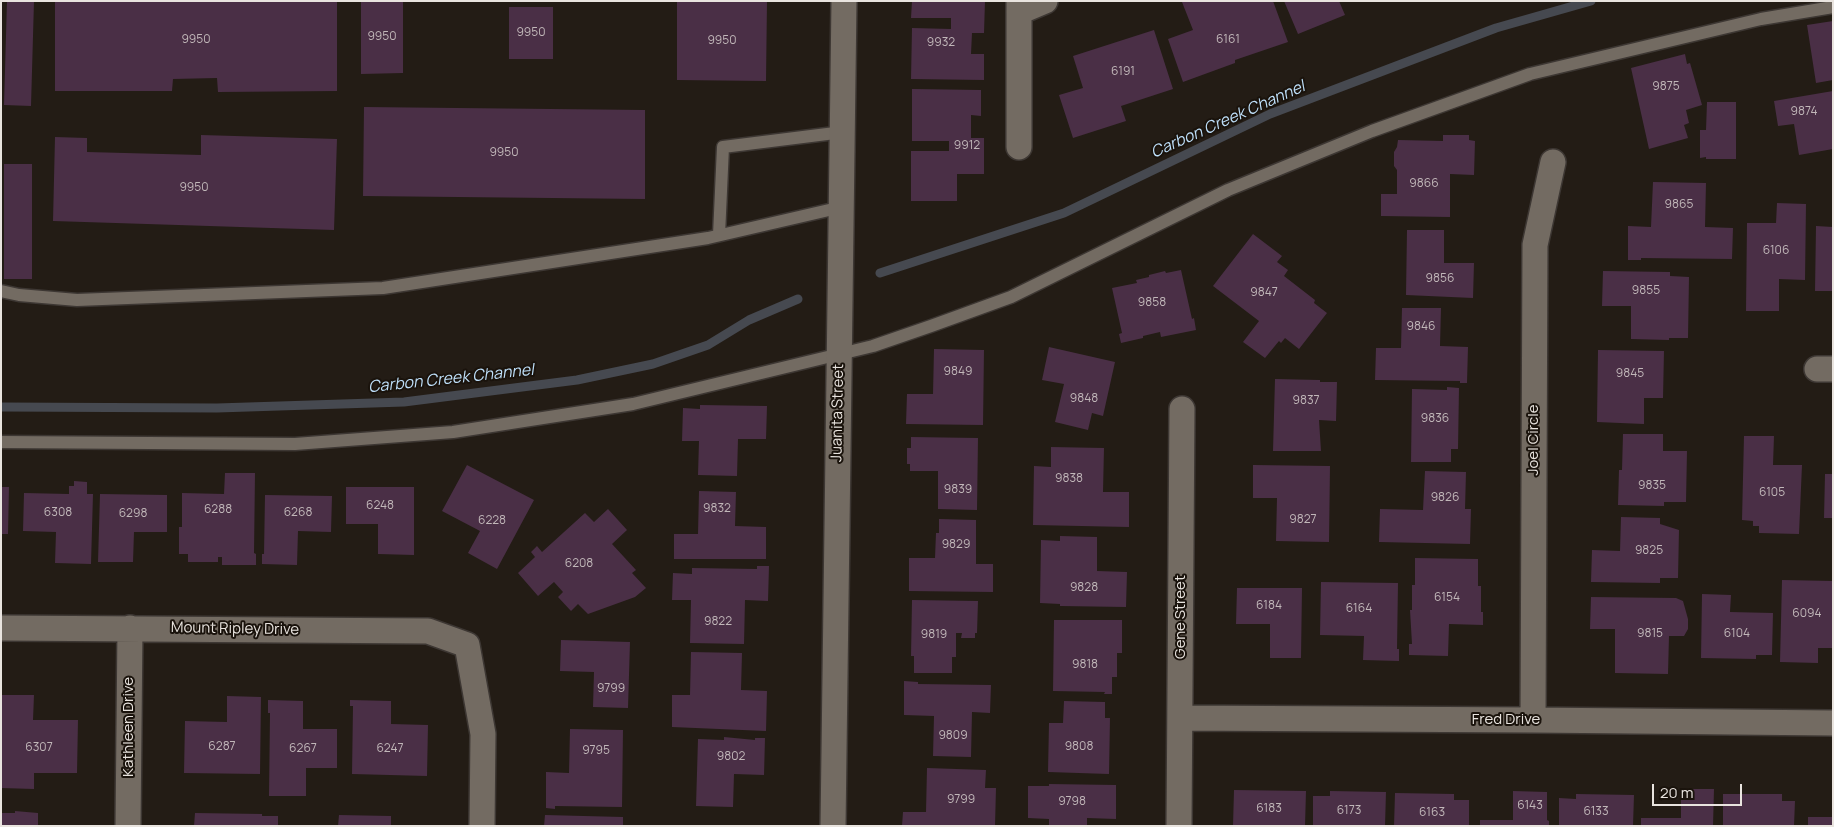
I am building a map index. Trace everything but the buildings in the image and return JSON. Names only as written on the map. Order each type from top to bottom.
[{"type":"street","name":"Juanita Street","points":[[833,826],[844,1]]},
{"type":"street","points":[[1019,147],[1019,6],[1045,1]]},
{"type":"street","name":"Joel Circle","points":[[1533,720],[1535,245],[1553,162]]},
{"type":"street","name":"Gene Street","points":[[1179,826],[1182,409]]},
{"type":"street","name":"Mount Ripley Drive","points":[[1,628],[428,631],[467,645],[483,734],[482,826]]},
{"type":"street","name":"Kathleen Drive","points":[[128,826],[130,628]]},
{"type":"street","name":"Fred Drive","points":[[1180,718],[1833,723]]},
{"type":"lane","points":[[1,442],[295,444],[453,432],[633,404],[874,346],[1011,296],[1228,190],[1372,131],[1521,77],[1761,19],[1833,7]]},
{"type":"lane","points":[[719,235],[723,147],[843,132]]},
{"type":"lane","points":[[1,291],[19,295],[76,300],[383,288],[719,235],[842,207]]},
{"type":"waterway","name":"Carbon Creek Channel","points":[[880,273],[1064,213],[1270,114],[1496,28],[1591,1]]},
{"type":"waterway","name":"Carbon Creek Channel","points":[[1,407],[217,408],[404,402],[577,380],[653,364],[708,345],[749,320],[798,299]]}]
